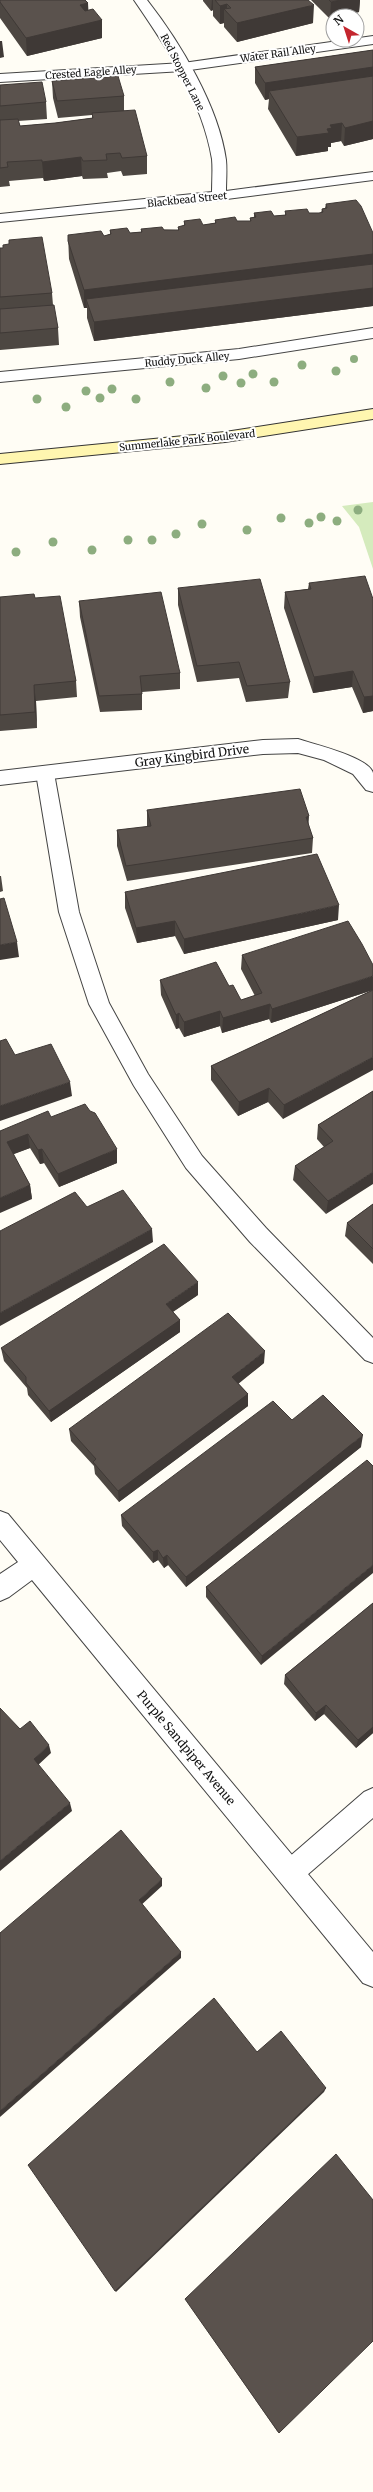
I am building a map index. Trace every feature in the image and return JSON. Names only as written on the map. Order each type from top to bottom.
[{"type":"main road","name":"Summerlake Park Boulevard","points":[[0,459],[224,437],[373,414]]},
{"type":"street","name":"Red Stopper Lane","points":[[140,0],[153,15],[183,66],[205,114],[218,159],[219,196]]},
{"type":"street","name":"Water Rail Alley","points":[[183,66],[373,40]]},
{"type":"street","name":"Crested Eagle Alley","points":[[0,78],[183,66]]},
{"type":"street","name":"Blackbead Street","points":[[0,218],[219,196],[373,176]]},
{"type":"street","name":"Ruddy Duck Alley","points":[[0,376],[239,354],[373,332]]},
{"type":"street","name":"Gray Kingbird Drive","points":[[0,778],[263,747],[298,746],[330,755],[360,769],[373,785]]},
{"type":"street","points":[[45,773],[69,912],[99,1004],[140,1080],[194,1162],[258,1235],[373,1353]]},
{"type":"street","name":"Purple Sandpiper Avenue","points":[[0,1522],[373,1973]]},
{"type":"street","points":[[0,1589],[34,1564]]},
{"type":"street","points":[[290,1873],[373,1801]]},
{"type":"green space","points":[[373,502],[373,569],[359,527],[342,506]]},
{"type":"building","points":[[0,0],[85,0],[88,3],[80,5],[85,11],[93,9],[102,20],[26,38]]},
{"type":"building","points":[[215,0],[308,0],[314,5],[237,23],[224,9],[231,8],[227,4],[220,6]]},
{"type":"building","points":[[329,0],[341,0],[331,2]]},
{"type":"building","points":[[373,50],[373,67],[265,83],[255,67]]},
{"type":"building","points":[[118,76],[124,96],[57,101],[52,81]]},
{"type":"building","points":[[373,76],[373,121],[345,128],[342,123],[330,125],[332,128],[327,129],[329,133],[297,137],[269,91]]},
{"type":"building","points":[[42,82],[46,102],[0,106],[0,85]]},
{"type":"building","points":[[135,110],[147,156],[122,158],[120,153],[106,154],[107,160],[83,161],[81,157],[42,162],[42,160],[7,162],[8,167],[0,168],[0,120],[18,119],[20,126],[93,118],[92,113]]},
{"type":"building","points":[[356,200],[361,206],[373,233],[373,254],[84,290],[68,241],[68,235],[101,231],[104,236],[111,234],[110,230],[127,228],[130,233],[142,232],[141,229],[162,227],[164,230],[179,230],[178,227],[185,225],[184,221],[200,219],[203,225],[216,223],[215,220],[235,217],[237,221],[251,221],[250,218],[256,217],[254,213],[271,211],[274,216],[286,215],[285,211],[307,209],[309,213],[319,213],[323,212],[322,209],[327,208],[326,204]]},
{"type":"building","points":[[42,237],[52,293],[0,297],[0,248],[3,248],[3,245],[9,244],[9,240]]},
{"type":"building","points":[[373,264],[373,288],[94,322],[86,299]]},
{"type":"building","points":[[54,305],[58,328],[0,333],[0,309]]},
{"type":"building","points":[[365,576],[373,599],[373,696],[364,697],[353,671],[314,677],[285,592],[311,589],[309,583]]},
{"type":"building","points":[[260,579],[290,682],[247,686],[239,662],[197,666],[178,588]]},
{"type":"building","points":[[161,592],[180,673],[140,676],[142,694],[99,696],[79,601]]},
{"type":"building","points":[[34,594],[35,598],[60,596],[76,681],[34,685],[35,712],[0,715],[0,597]]},
{"type":"building","points":[[300,789],[309,816],[306,817],[313,838],[126,866],[117,830],[151,826],[147,810]]},
{"type":"building","points":[[317,854],[339,905],[184,939],[175,921],[136,928],[125,892]]},
{"type":"building","points":[[4,898],[17,942],[0,945],[0,899]]},
{"type":"building","points":[[348,921],[373,965],[373,976],[272,1009],[270,1004],[223,1018],[220,1011],[184,1022],[179,1013],[176,1015],[160,980],[216,962],[229,986],[233,985],[241,1000],[262,993],[242,955]]},
{"type":"building","points":[[373,990],[373,1057],[284,1105],[269,1088],[239,1102],[211,1066]]},
{"type":"building","points":[[6,1039],[15,1055],[51,1044],[70,1082],[0,1106],[0,1041]]},
{"type":"building","points":[[373,1091],[373,1172],[328,1201],[295,1166],[333,1141],[318,1125]]},
{"type":"building","points":[[85,1104],[90,1111],[95,1113],[117,1149],[58,1174],[42,1149],[38,1150],[28,1134],[7,1142],[30,1185],[0,1198],[0,1131],[48,1111],[51,1117]]},
{"type":"building","points":[[123,1190],[152,1229],[0,1313],[0,1231],[75,1192],[87,1207]]},
{"type":"building","points":[[373,1204],[373,1249],[347,1223]]},
{"type":"building","points":[[164,1244],[198,1282],[166,1304],[180,1320],[49,1411],[26,1383],[26,1377],[1,1348]]},
{"type":"building","points":[[228,1313],[265,1351],[232,1377],[248,1394],[118,1491],[93,1462],[96,1459],[69,1429]]},
{"type":"building","points":[[323,1395],[363,1435],[186,1577],[167,1555],[163,1558],[158,1550],[153,1552],[121,1515],[273,1401],[292,1420]]},
{"type":"building","points":[[367,1460],[373,1466],[373,1565],[262,1656],[206,1587]]},
{"type":"building","points":[[373,1603],[373,1727],[358,1740],[326,1705],[316,1713],[285,1675]]},
{"type":"building","points":[[0,1708],[20,1729],[30,1721],[49,1745],[34,1759],[70,1803],[0,1861]]},
{"type":"building","points":[[121,1830],[162,1879],[139,1900],[181,1952],[0,2111],[0,1933]]},
{"type":"building","points":[[214,1998],[257,2052],[281,2031],[326,2088],[115,2291],[28,2165]]},
{"type":"building","points":[[336,2154],[373,2200],[373,2341],[279,2433],[185,2299]]}]
